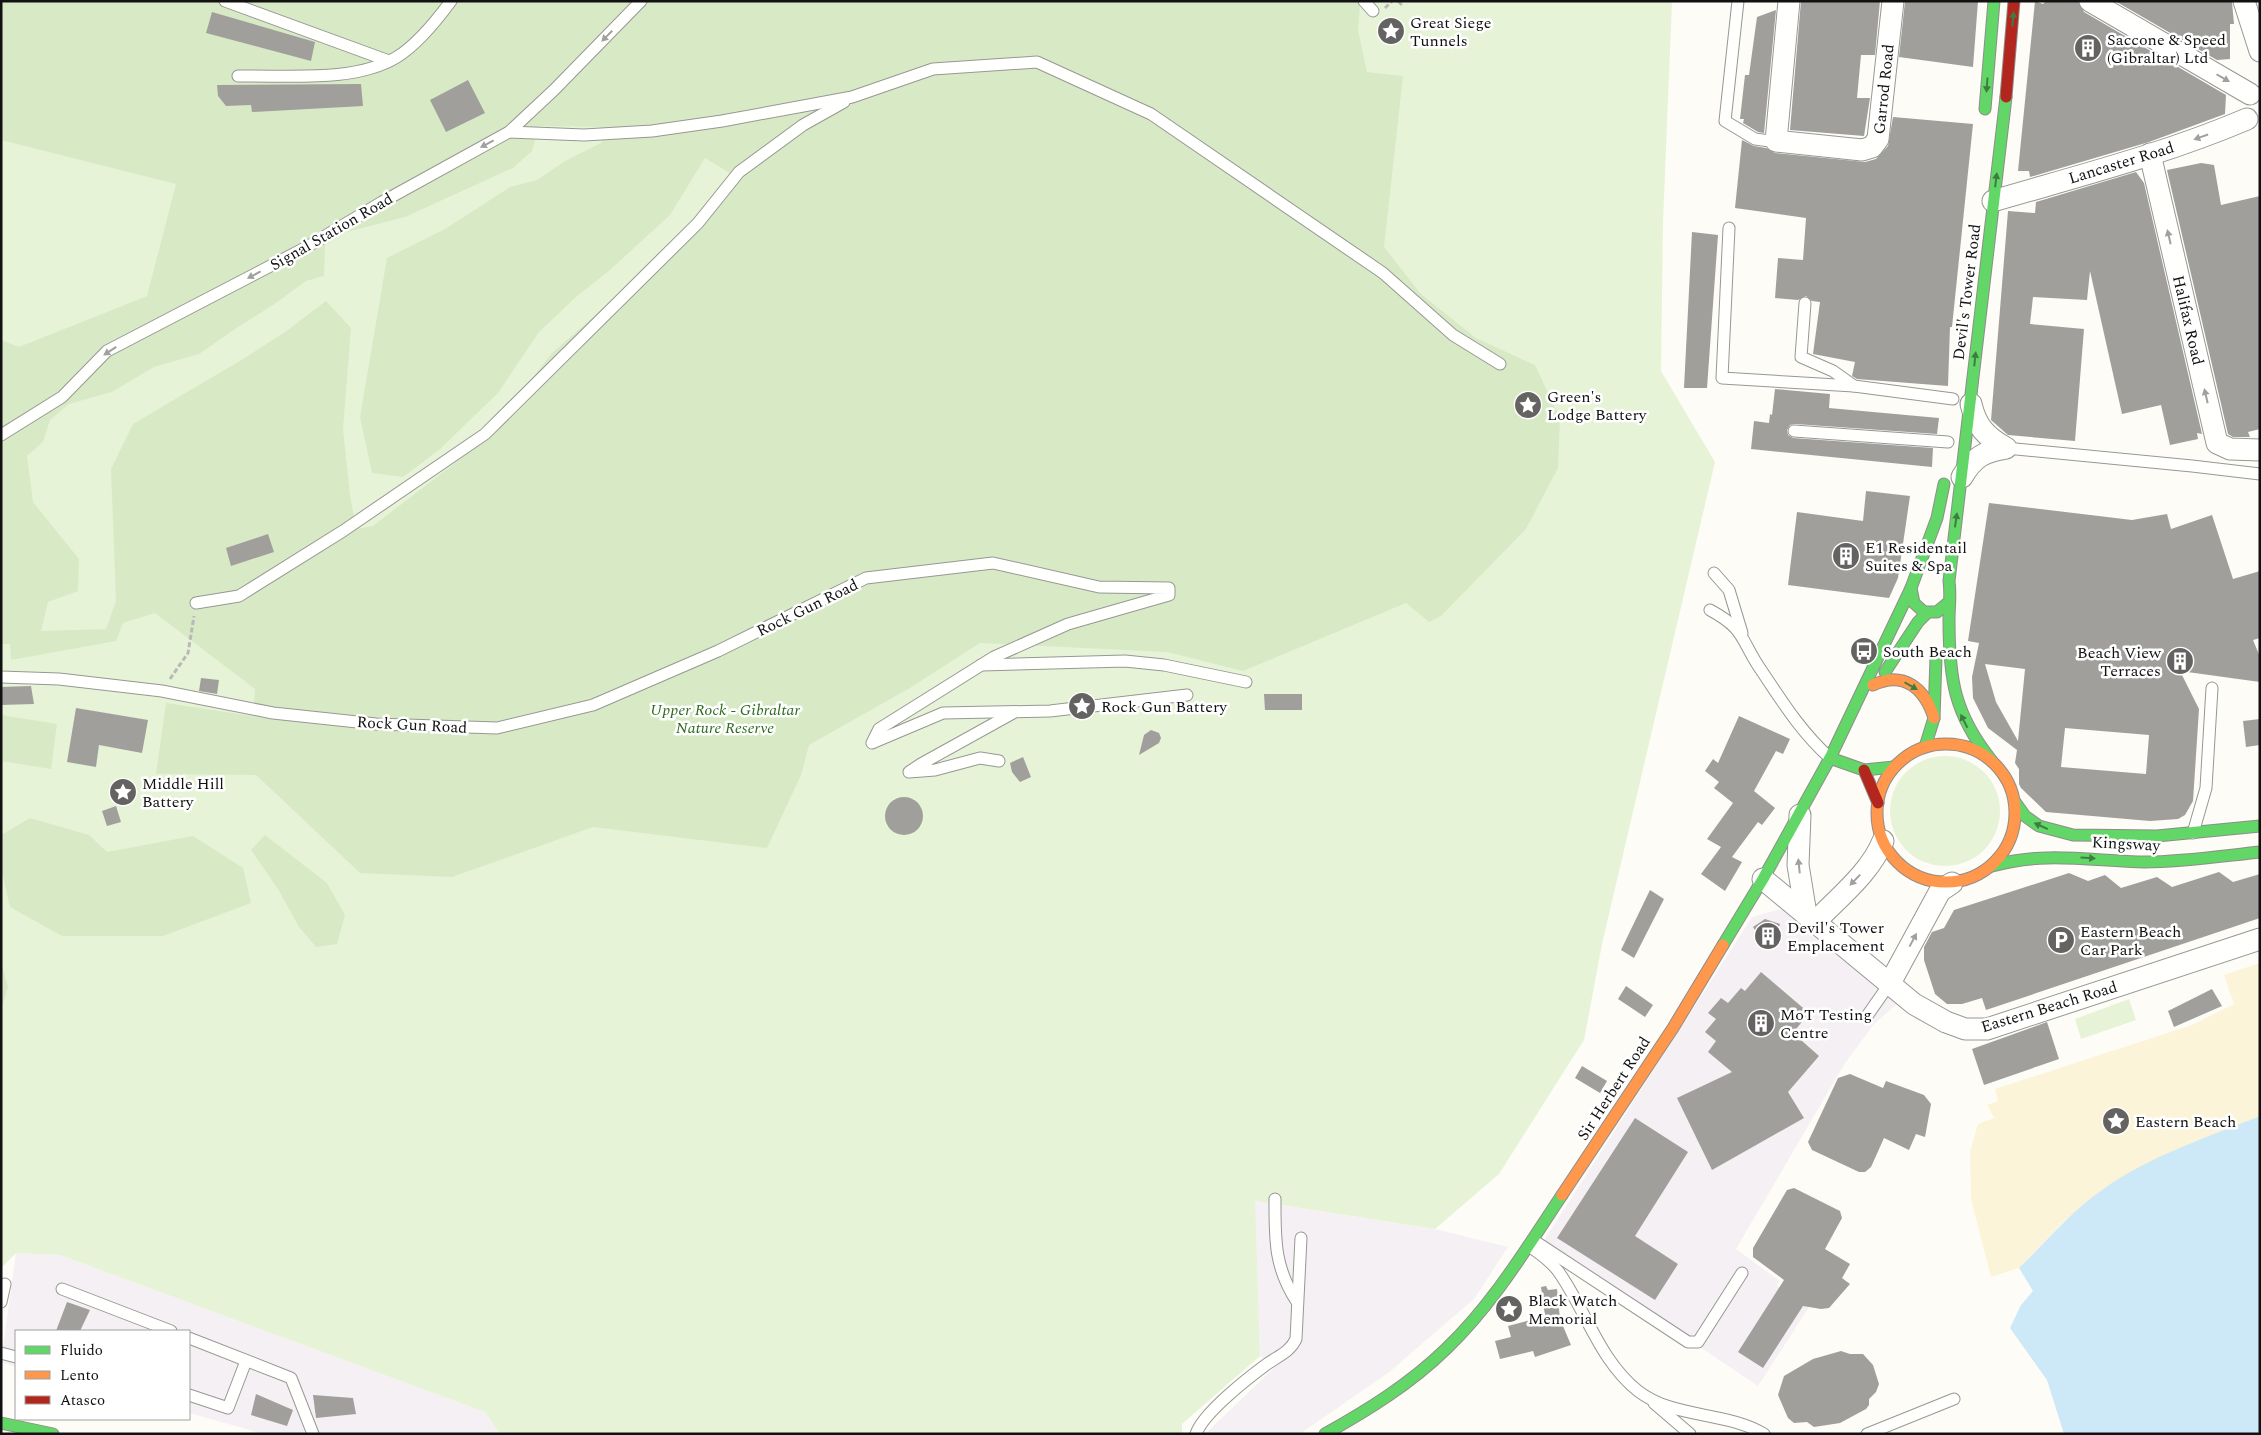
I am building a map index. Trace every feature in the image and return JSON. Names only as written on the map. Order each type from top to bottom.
[{"type":"main road","points":[[1984,119],[1994,1]]},
{"type":"main road","name":"Devil's Tower Road","points":[[1950,586],[1957,399],[1993,201],[2014,1]]},
{"type":"main road","name":"Devil's Tower Road","points":[[1858,700],[1912,585],[1954,473]]},
{"type":"main road","points":[[1864,770],[1878,803],[1878,822],[1883,841],[1894,859],[1911,873],[1931,881],[1952,883],[1973,878],[1992,866],[2009,844],[2014,830],[2015,802],[2007,780],[1969,732],[1957,705],[1951,669],[1950,586],[1947,581],[1933,573],[1923,574],[1912,585],[1912,601],[1921,611],[1929,613],[1937,619],[1937,627]]},
{"type":"main road","points":[[1858,700],[1890,665],[1921,616],[1941,610],[1949,602]]},
{"type":"main road","points":[[1925,747],[1934,718],[1936,649]]},
{"type":"main road","points":[[1873,685],[1879,681],[1891,679],[1903,681],[1916,688],[1928,701],[1934,718]]},
{"type":"main road","name":"Sir Herbert Road","points":[[1325,1434],[1387,1398],[1439,1358],[1483,1311],[1531,1243],[1673,1028],[1763,879],[1830,758],[1858,700]]},
{"type":"main road","points":[[1878,803],[1886,778],[1894,768],[1903,759],[1925,747],[1942,744],[1964,746],[1979,752],[1992,761]]},
{"type":"main road","points":[[1830,758],[1864,770],[1894,768]]},
{"type":"main road","name":"Kingsway","points":[[2015,802],[2031,821],[2040,827],[2060,832],[2144,838],[2260,826]]},
{"type":"main road","name":"Kingsway","points":[[1992,866],[2006,861],[2040,855],[2163,862],[2260,852]]},
{"type":"main road","points":[[1,1423],[53,1434]]},
{"type":"street","points":[[1777,142],[1776,132],[1789,1]]},
{"type":"street","name":"Garrod Road","points":[[1777,142],[1862,150],[1876,144],[1881,122],[1892,1]]},
{"type":"street","points":[[2244,1],[2260,51]]},
{"type":"street","points":[[2095,2],[2255,92],[2244,103],[2244,114],[2253,122]]},
{"type":"street","name":"Lancaster Road","points":[[1993,201],[2150,154],[2219,130],[2253,122]]},
{"type":"street","name":"Halifax Road","points":[[2150,154],[2217,443],[2230,449],[2260,450]]},
{"type":"street","points":[[1957,399],[1974,416],[1982,431],[1988,437],[2006,448]]},
{"type":"street","points":[[1954,473],[1978,456],[2006,448]]},
{"type":"street","points":[[1800,813],[1798,865],[1804,913]]},
{"type":"street","points":[[1737,921],[1767,904],[1804,913],[1866,869],[1878,855],[1883,841]]},
{"type":"street","name":"Eastern Beach Road","points":[[1763,879],[1914,1004],[1946,1022],[1965,1029],[1987,1029],[2260,939]]},
{"type":"street","points":[[1890,983],[1940,891],[1952,883]]},
{"type":"lane","points":[[224,1],[389,61]]},
{"type":"lane","points":[[238,76],[341,73],[360,71],[389,61],[408,49],[451,1]]},
{"type":"lane","name":"Signal Station Road","points":[[1,435],[62,397],[107,351],[305,248],[382,202],[510,132],[641,1]]},
{"type":"lane","points":[[1364,1],[1373,11]]},
{"type":"lane","points":[[1738,1],[1725,121],[1755,139],[1777,142]]},
{"type":"lane","points":[[196,603],[239,596],[343,531],[485,434],[698,223],[739,172],[803,125],[852,98],[934,69],[1037,62],[1151,114],[1383,273],[1453,335],[1500,364]]},
{"type":"lane","points":[[510,132],[584,135],[652,131],[722,121],[852,98]]},
{"type":"lane","points":[[1730,228],[1722,378],[1854,386],[1957,399]]},
{"type":"lane","points":[[1805,303],[1801,357],[1833,371],[1854,386]]},
{"type":"lane","points":[[1794,431],[1948,442]]},
{"type":"lane","points":[[2006,448],[2260,474]]},
{"type":"lane","name":"Rock Gun Road","points":[[1,677],[60,679],[162,691],[292,715],[376,724],[497,728],[593,705],[718,651],[866,578],[993,564],[1100,587],[1169,588],[1169,595],[1068,624],[994,657],[879,728],[872,742],[943,713],[1014,712]]},
{"type":"lane","points":[[1714,573],[1729,590],[1742,634],[1752,656],[1810,740],[1830,758]]},
{"type":"lane","points":[[1710,610],[1728,620],[1742,634]]},
{"type":"lane","points":[[981,665],[1125,661],[1164,665],[1246,682]]},
{"type":"lane","points":[[2193,833],[2206,788],[2212,688]]},
{"type":"lane","points":[[998,761],[980,758],[935,770],[909,772],[1014,712],[1050,711],[1186,695]]},
{"type":"lane","points":[[2163,862],[2202,844],[2229,836],[2241,828]]},
{"type":"lane","points":[[1867,1016],[1890,983]]},
{"type":"lane","points":[[1275,1199],[1275,1242],[1280,1269],[1287,1286],[1297,1302]]},
{"type":"lane","points":[[1196,1434],[1199,1425],[1207,1416],[1259,1370],[1292,1347],[1296,1339],[1301,1238]]},
{"type":"lane","points":[[1531,1243],[1688,1342],[1698,1342],[1742,1273]]},
{"type":"lane","points":[[1531,1243],[1557,1270],[1603,1350],[1637,1390],[1690,1434]]},
{"type":"lane","points":[[1,1302],[5,1284]]},
{"type":"lane","points":[[62,1289],[168,1330]]},
{"type":"lane","points":[[190,1338],[291,1378],[313,1434]]},
{"type":"lane","points":[[1,1353],[15,1357]]},
{"type":"lane","points":[[190,1395],[228,1408],[246,1361]]},
{"type":"lane","points":[[1867,1434],[1954,1399]]},
{"type":"lane","points":[[1650,1400],[1701,1415],[1736,1422],[1764,1434]]},
{"type":"path","points":[[1398,1],[1401,4],[1403,1]]},
{"type":"path","points":[[162,691],[188,653],[196,603]]},
{"type":"shaded area","points":[[1785,908],[1897,1004],[1874,1024],[1845,1063],[1736,1249],[1780,1281],[1777,1286],[1809,1307],[1758,1386],[1543,1242],[1752,917]]},
{"type":"shaded area","points":[[1254,1201],[1435,1229],[1508,1247],[1474,1299],[1388,1373],[1301,1433],[1205,1434],[1277,1365],[1260,1356]]},
{"type":"shaded area","points":[[16,1253],[60,1255],[485,1412],[500,1434],[264,1434],[190,1413],[190,1330],[15,1330],[15,1367],[1,1362]]},
{"type":"green space","name":"Upper Rock - Gibraltar Nature Reserve","points":[[1,1],[1672,1],[1663,222],[1661,371],[1715,462],[1602,944],[1584,1040],[1499,1174],[1435,1229],[1255,1201],[1260,1356],[1182,1424],[1182,1434],[500,1434],[485,1412],[60,1255],[16,1253],[1,1268]]},
{"type":"green space","points":[[1,1],[1357,1],[1360,5],[1358,30],[1367,72],[1403,76],[1384,247],[1421,294],[1476,338],[1535,365],[1560,418],[1558,468],[1526,529],[1441,616],[1429,622],[1406,603],[1243,671],[1167,652],[980,643],[910,688],[809,745],[801,775],[767,848],[593,827],[452,877],[360,873],[256,775],[156,774],[166,703],[253,716],[255,689],[155,613],[123,623],[116,641],[11,660],[10,644],[1,644],[1,340],[19,347],[147,296],[176,184],[1,140]],"holes":[[[539,126],[605,127],[601,143],[565,161],[537,180],[510,187],[445,229],[387,258],[360,417],[372,473],[403,477],[439,450],[498,393],[539,332],[577,296],[610,270],[670,215],[705,158],[738,178],[700,224],[552,353],[481,443],[373,526],[356,529],[350,495],[343,429],[351,328],[326,301],[285,332],[243,359],[133,424],[111,469],[116,601],[106,629],[41,631],[48,602],[78,591],[79,559],[33,502],[27,456],[43,442],[50,420],[69,404],[112,392],[154,367],[199,354],[306,281],[324,276],[325,245],[347,232],[405,217],[513,168],[532,151]]]},
{"type":"green space","points":[[1,715],[57,724],[51,769],[1,761]]},
{"type":"green space","points":[[1945,756],[1956,757],[1966,761],[1984,772],[1995,790],[1999,800],[1999,822],[1995,832],[1984,850],[1966,861],[1956,865],[1945,866],[1934,865],[1924,861],[1906,850],[1895,832],[1891,822],[1890,811],[1891,800],[1895,790],[1906,772],[1924,761],[1934,757]]},
{"type":"green space","points":[[30,818],[89,835],[107,852],[193,836],[243,868],[251,903],[163,936],[62,936],[10,907],[1,868],[1,835]]},
{"type":"green space","points":[[265,835],[327,883],[345,915],[337,944],[316,947],[299,927],[278,889],[251,850]]},
{"type":"green space","points":[[1,962],[8,987],[1,1010]]},
{"type":"green space","points":[[2129,999],[2136,1020],[2081,1039],[2075,1019]]},
{"type":"sand","name":"Eastern Beach","points":[[2260,963],[2260,1116],[2202,1139],[2102,1190],[2064,1221],[2019,1268],[1991,1277],[1971,1199],[1970,1152],[1978,1124],[1994,1118],[1987,1105],[1998,1101],[1995,1089],[2192,1025],[2234,1004],[2224,975]]},
{"type":"water","points":[[2260,1116],[2260,1434],[2064,1434],[2047,1380],[2010,1328],[2021,1305],[2033,1291],[2019,1268],[2079,1208],[2120,1178],[2138,1167],[2178,1148]]},
{"type":"building","points":[[1801,1],[1880,1],[1875,55],[1861,55],[1857,98],[1870,98],[1864,136],[1790,130]]},
{"type":"building","points":[[1905,1],[1978,1],[1973,67],[1899,57]]},
{"type":"building","name":"Saccone & Speed (Gibraltar) Ltd","points":[[2035,1],[2043,4],[2046,1],[2078,1],[2084,12],[2226,95],[2225,114],[2149,142],[2030,177],[2029,171],[2018,171]]},
{"type":"building","points":[[2115,1],[2232,2],[2234,24],[2230,24],[2230,59],[2217,60]]},
{"type":"building","points":[[1776,10],[1764,133],[1758,132],[1743,123],[1744,119],[1740,119],[1745,75],[1749,75],[1757,17]]},
{"type":"building","points":[[212,12],[315,42],[311,61],[206,33]]},
{"type":"building","points":[[468,80],[485,113],[446,132],[430,100]]},
{"type":"building","points":[[361,84],[363,106],[252,112],[251,105],[226,106],[218,96],[217,85]]},
{"type":"building","points":[[1893,117],[1973,124],[1952,327],[1950,327],[1948,386],[1857,379],[1852,376],[1855,362],[1813,354],[1820,302],[1812,301],[1806,296],[1798,300],[1775,298],[1778,258],[1803,260],[1806,218],[1735,208],[1742,140],[1775,153],[1865,162],[1876,159],[1888,146]]},
{"type":"building","points":[[2201,163],[2214,165],[2221,205],[2260,196],[2260,429],[2248,432],[2250,437],[2233,437],[2228,434],[2167,170]]},
{"type":"building","points":[[2136,172],[2144,183],[2202,434],[2197,433],[2198,439],[2170,445],[2161,405],[2122,414],[2090,271],[2087,300],[2033,297],[2030,324],[2084,329],[2075,441],[2008,435],[1991,420],[2008,211],[2035,213],[2036,202]]},
{"type":"building","points":[[1692,232],[1718,235],[1707,388],[1684,388]]},
{"type":"building","points":[[1775,389],[1830,394],[1829,408],[1939,418],[1937,434],[1795,424],[1790,425],[1787,430],[1788,435],[1793,438],[1933,448],[1932,467],[1751,449],[1754,421],[1769,423],[1770,414],[1772,415]]},
{"type":"building","name":"E1 Residentail Suites & Spa","points":[[1866,491],[1910,496],[1898,578],[1889,598],[1788,585],[1797,512],[1863,521]]},
{"type":"building","name":"Beach View Terraces","points":[[1989,503],[2132,520],[2167,514],[2171,529],[2212,515],[2233,579],[2260,571],[2260,638],[2253,640],[2260,657],[2260,682],[2180,671],[2199,709],[2193,801],[2185,815],[2178,819],[2150,821],[2046,812],[2019,784],[2019,769],[2015,763],[2017,750],[1988,728],[1973,698],[1972,677],[1979,643],[1968,641]],"holes":[[[1985,664],[2025,669],[2018,741],[1996,702]],[[2065,728],[2149,735],[2146,774],[2061,767]]]},
{"type":"building","points":[[268,534],[274,552],[231,566],[226,548]]},
{"type":"building","points":[[201,678],[219,680],[217,694],[199,691]]},
{"type":"building","points":[[31,686],[34,704],[1,705],[1,687]]},
{"type":"building","points":[[1264,694],[1302,694],[1302,710],[1265,710]]},
{"type":"building","points":[[76,708],[148,720],[142,753],[99,745],[96,767],[67,762]]},
{"type":"building","points":[[1739,716],[1790,739],[1783,754],[1776,751],[1754,791],[1775,808],[1762,825],[1758,822],[1732,857],[1742,862],[1725,891],[1701,874],[1721,847],[1707,839],[1733,803],[1714,788],[1719,782],[1705,771],[1713,759],[1718,763]]},
{"type":"building","points":[[2260,719],[2260,745],[2246,747],[2243,721]]},
{"type":"building","points":[[1151,730],[1159,733],[1161,738],[1159,743],[1139,755],[1144,735]]},
{"type":"building","points":[[1023,757],[1031,777],[1020,782],[1012,772],[1010,763]]},
{"type":"building","points":[[904,797],[917,803],[923,816],[917,829],[904,835],[891,829],[885,816],[891,803]]},
{"type":"building","points":[[116,806],[121,822],[107,826],[102,811]]},
{"type":"building","name":"Eastern Beach Car Park","points":[[2219,872],[2233,882],[2260,874],[2260,918],[1986,1010],[1982,998],[1962,1004],[1947,1004],[1935,994],[1924,960],[1924,947],[1932,932],[1944,928],[1954,910],[2069,873],[2088,881],[2105,875],[2121,888],[2157,877],[2172,887]]},
{"type":"building","points":[[1650,890],[1664,899],[1634,958],[1621,950]]},
{"type":"building","name":"Devil's Tower Emplacement","points":[[1765,919],[1780,924],[1777,933],[1780,939],[1767,949],[1753,927]]},
{"type":"building","points":[[1761,972],[1809,1013],[1793,1033],[1819,1056],[1788,1092],[1804,1118],[1712,1170],[1677,1098],[1732,1072],[1708,1052],[1716,1041],[1705,1032],[1716,1019],[1708,1013],[1721,998],[1728,1003],[1741,988],[1745,991]]},
{"type":"building","points":[[1626,986],[1653,1005],[1645,1017],[1618,999]]},
{"type":"building","points":[[2212,989],[2222,1006],[2174,1027],[2168,1011]]},
{"type":"building","points":[[2047,1022],[2059,1059],[1984,1085],[1972,1049]]},
{"type":"building","points":[[1582,1066],[1607,1081],[1600,1093],[1575,1078]]},
{"type":"building","points":[[1850,1074],[1883,1088],[1886,1081],[1924,1095],[1931,1104],[1925,1137],[1916,1134],[1909,1150],[1884,1138],[1871,1167],[1865,1172],[1859,1172],[1812,1150],[1808,1142],[1838,1078]]},
{"type":"building","points":[[1635,1118],[1688,1152],[1635,1236],[1678,1264],[1655,1300],[1557,1238]]},
{"type":"building","points":[[1794,1188],[1840,1211],[1842,1218],[1825,1249],[1850,1264],[1842,1278],[1850,1284],[1829,1308],[1821,1309],[1803,1306],[1763,1368],[1738,1352],[1784,1280],[1753,1257],[1753,1248],[1787,1190]]},
{"type":"building","points":[[1546,1286],[1548,1290],[1557,1289],[1560,1319],[1571,1345],[1535,1357],[1533,1351],[1500,1359],[1495,1341],[1511,1337],[1508,1326],[1545,1316],[1541,1287]]},
{"type":"building","points":[[67,1302],[90,1310],[80,1330],[56,1330]]},
{"type":"building","points":[[1841,1351],[1850,1354],[1863,1354],[1873,1365],[1879,1384],[1876,1392],[1869,1399],[1869,1405],[1866,1409],[1840,1423],[1814,1427],[1807,1422],[1794,1423],[1788,1418],[1778,1395],[1784,1376],[1813,1359]]},
{"type":"building","points":[[256,1394],[293,1410],[287,1426],[251,1415]]},
{"type":"building","points":[[313,1395],[353,1398],[356,1414],[316,1418]]},
{"type":"traffic: fast","points":[[1985,109],[1994,1]]},
{"type":"traffic: fast","points":[[1992,761],[1969,727],[1956,695],[1950,660],[1949,581],[2006,97]]},
{"type":"traffic: fast","points":[[1944,484],[1937,518],[1911,588],[1914,603],[1924,612],[1937,612],[1949,602]]},
{"type":"traffic: fast","points":[[1723,945],[1763,879],[1830,758],[1911,588]]},
{"type":"traffic: fast","points":[[1885,672],[1918,622],[1927,613]]},
{"type":"traffic: fast","points":[[1925,747],[1934,718],[1936,657]]},
{"type":"traffic: fast","points":[[1830,758],[1864,770],[1894,767]]},
{"type":"traffic: fast","points":[[2015,802],[2025,816],[2039,826],[2073,835],[2157,836],[2260,826]]},
{"type":"traffic: fast","points":[[1992,866],[2012,861],[2049,858],[2159,862],[2260,852]]},
{"type":"traffic: fast","points":[[1325,1434],[1357,1416],[1418,1374],[1463,1332],[1494,1295],[1562,1195]]},
{"type":"traffic: fast","points":[[1,1423],[53,1434]]},
{"type":"traffic: slow","points":[[1873,685],[1894,680],[1904,681],[1912,685],[1925,698],[1934,718]]},
{"type":"traffic: slow","points":[[1946,744],[1972,749],[1995,764],[2010,787],[2015,813],[2010,839],[1995,862],[1972,877],[1946,882],[1920,877],[1897,862],[1882,839],[1877,813],[1882,787],[1897,764],[1920,749],[1946,744]]},
{"type":"traffic: slow","points":[[1562,1195],[1673,1028],[1723,945]]},
{"type":"traffic: jam","points":[[2006,97],[2014,1]]},
{"type":"traffic: jam","points":[[1864,770],[1878,803]]},
{"type":"place","name":"Great Siege Tunnels","points":[[1391,31]]},
{"type":"place","name":"Saccone & Speed (Gibraltar) Ltd","points":[[2088,48]]},
{"type":"place","name":"Green's Lodge Battery","points":[[1528,405]]},
{"type":"place","name":"E1 Residentail Suites & Spa","points":[[1846,556]]},
{"type":"place","name":"South Beach","points":[[1864,651]]},
{"type":"place","name":"Beach View Terraces","points":[[2180,661]]},
{"type":"place","name":"Rock Gun Battery","points":[[1082,706]]},
{"type":"place","name":"Middle Hill Battery","points":[[123,792]]},
{"type":"place","name":"Devil's Tower Emplacement","points":[[1768,936]]},
{"type":"place","name":"Eastern Beach Car Park","points":[[2061,940]]},
{"type":"place","name":"MoT Testing Centre","points":[[1761,1023]]},
{"type":"place","name":"Eastern Beach","points":[[2116,1121]]},
{"type":"place","name":"Black Watch Memorial","points":[[1509,1309]]}]
